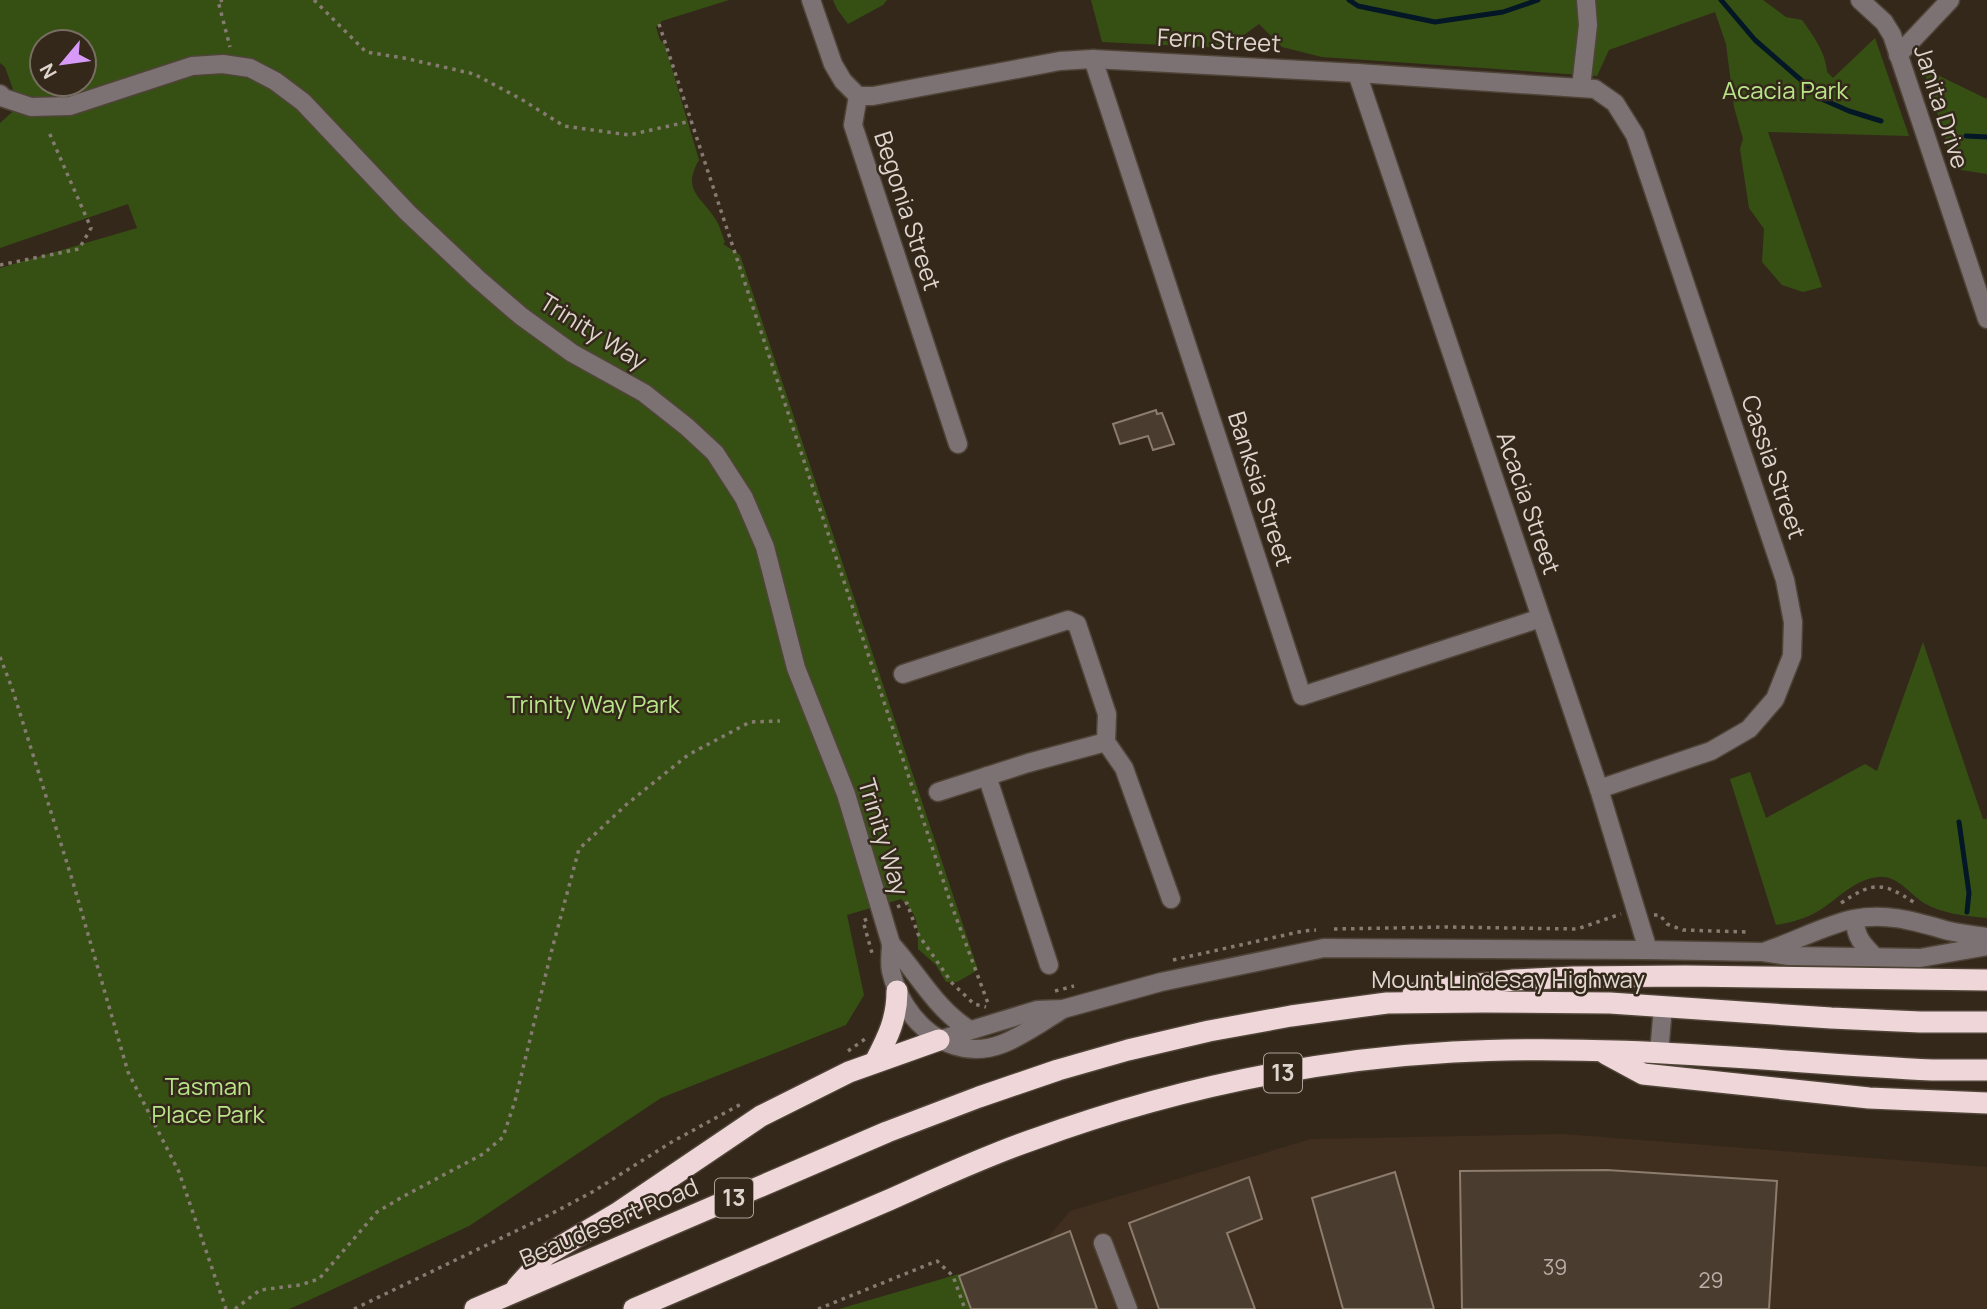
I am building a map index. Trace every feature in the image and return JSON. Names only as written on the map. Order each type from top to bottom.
[{"type":"highway","points":[[1387,1003],[1422,990],[1573,977],[1987,980]]},
{"type":"highway","points":[[875,1062],[897,1011],[897,991]]},
{"type":"highway","name":"Mount Lindesay Highway","points":[[958,1105],[1058,1070],[1128,1050],[1277,1018],[1387,1003],[1539,1001],[1844,1018],[1987,1022]]},
{"type":"highway","points":[[511,1293],[546,1255],[619,1212],[761,1116],[830,1080],[939,1040]]},
{"type":"highway","name":"13","points":[[634,1309],[1030,1140],[1174,1096],[1307,1068],[1451,1052],[1530,1049],[1597,1050],[1865,1067],[1987,1070]]},
{"type":"highway","points":[[1597,1050],[1643,1074],[1869,1098],[1987,1103]]},
{"type":"highway","name":"Beaudesert Road","points":[[475,1309],[887,1132],[958,1105]]},
{"type":"street","points":[[811,0],[833,64],[858,96]]},
{"type":"street","points":[[1581,88],[1588,25],[1586,0]]},
{"type":"street","name":"Janita Drive","points":[[1860,0],[1884,22],[1892,35],[1987,319]]},
{"type":"street","points":[[1898,55],[1950,0]]},
{"type":"street","name":"Fern Street","points":[[858,96],[873,96],[1060,61],[1093,59],[1581,88]]},
{"type":"street","name":"Banksia Street","points":[[1093,59],[1302,696],[1541,618]]},
{"type":"street","name":"Trinity Way","points":[[1,97],[31,107],[70,106],[192,66],[223,64],[250,68],[275,81],[303,102],[407,212],[521,316],[572,353],[644,393],[715,453],[744,498],[765,547],[796,668],[846,794],[882,913],[891,944],[890,968],[897,991],[915,1021],[939,1040]]},
{"type":"street","name":"Acacia Street","points":[[1357,73],[1599,789],[1648,950]]},
{"type":"street","name":"Cassia Street","points":[[1581,88],[1595,89],[1615,103],[1634,135],[1785,580],[1793,622],[1792,656],[1775,699],[1749,729],[1712,751],[1599,789]]},
{"type":"street","name":"Begonia Street","points":[[858,96],[853,125],[958,444]]},
{"type":"street","points":[[903,674],[1068,620],[1077,624],[1107,714],[1107,742],[1124,768],[1171,899]]},
{"type":"street","points":[[938,792],[1028,763],[1107,742]]},
{"type":"street","points":[[987,776],[1049,965]]},
{"type":"street","name":"Mount Lindesay Highway","points":[[1763,952],[1836,923],[1890,916],[1987,937]]},
{"type":"street","points":[[1855,919],[1861,943],[1875,957]]},
{"type":"street","name":"Trinity Way","points":[[891,944],[941,1006],[970,1030]]},
{"type":"street","name":"Mount Lindesay Highway","points":[[939,1040],[1037,1010],[1063,1009],[1161,982],[1324,948],[1648,950],[1920,958],[1987,946]]},
{"type":"street","points":[[1659,1054],[1663,1006]]},
{"type":"street","name":"Mount Lindesay Highway","points":[[939,1040],[960,1048],[1002,1045],[1063,1009]]},
{"type":"street","points":[[1103,1242],[1128,1309]]},
{"type":"path","points":[[223,0],[218,1],[235,66]]},
{"type":"path","points":[[313,0],[366,52],[474,75],[521,99],[564,126],[629,135],[691,121]]},
{"type":"path","points":[[659,24],[950,901],[989,1008],[974,1004],[952,983],[918,934],[907,903],[863,921],[873,955]]},
{"type":"path","points":[[0,265],[79,249],[90,228],[48,130]]},
{"type":"path","points":[[0,657],[72,879],[128,1072],[179,1172],[226,1309]]},
{"type":"path","points":[[235,1309],[260,1290],[300,1285],[319,1279],[377,1212],[483,1154],[503,1137],[515,1101],[579,849],[627,804],[688,755],[750,722],[780,721]]},
{"type":"path","points":[[1839,905],[1858,892],[1875,886],[1894,889],[1923,908]]},
{"type":"path","points":[[1172,960],[1304,931],[1446,927],[1577,929],[1619,914],[1660,915],[1667,924],[1684,930],[1753,933]]},
{"type":"path","points":[[1055,991],[1081,984]]},
{"type":"path","points":[[840,1056],[866,1039],[870,1031]]},
{"type":"path","points":[[354,1309],[550,1216],[670,1143],[743,1103]]},
{"type":"path","points":[[818,1309],[937,1261],[953,1276],[965,1309]]},
{"type":"shaded area","points":[[1564,1134],[1987,1167],[1987,1309],[972,1309],[959,1274],[1038,1250],[1070,1211],[1311,1139]]},
{"type":"green space","name":"Trinity Way Park","points":[[0,0],[729,0],[662,21],[656,27],[660,40],[665,45],[699,160],[692,179],[693,187],[717,222],[725,242],[723,244],[740,255],[978,970],[957,982],[946,982],[936,965],[918,949],[916,921],[901,899],[847,915],[864,995],[846,1025],[661,1098],[469,1226],[289,1309],[0,1309],[0,268],[137,228],[128,204],[0,248],[0,123],[19,106],[5,67],[0,63]]},
{"type":"green space","points":[[833,0],[887,0],[883,5],[848,24]]},
{"type":"green space","name":"Acacia Park","points":[[1091,0],[1763,0],[1786,17],[1802,20],[1818,44],[1827,72],[1833,78],[1875,38],[1909,136],[1768,132],[1822,287],[1803,292],[1782,285],[1762,262],[1764,229],[1749,208],[1740,149],[1743,139],[1734,107],[1726,44],[1715,12],[1609,50],[1597,76],[1322,57],[1282,47],[1259,24],[1226,48],[1102,42]]},
{"type":"green space","points":[[1923,68],[1987,99],[1987,174],[1955,169]]},
{"type":"green space","points":[[1923,642],[1983,819],[1987,819],[1987,918],[1939,910],[1924,903],[1892,879],[1878,877],[1851,887],[1813,914],[1776,925],[1730,779],[1750,772],[1766,818],[1865,764],[1877,771]]},
{"type":"green space","points":[[959,1274],[972,1309],[839,1309]]},
{"type":"building","points":[[1156,410],[1157,414],[1162,413],[1174,444],[1153,450],[1148,436],[1120,444],[1113,424]]},
{"type":"building","points":[[1607,1170],[1777,1181],[1769,1309],[1462,1309],[1460,1171]]},
{"type":"building","points":[[1395,1172],[1434,1309],[1343,1309],[1312,1198]]},
{"type":"building","points":[[1249,1177],[1262,1219],[1227,1233],[1255,1309],[1159,1309],[1129,1223]]},
{"type":"building","points":[[1070,1231],[1097,1309],[971,1309],[959,1276]]},
{"type":"waterway","points":[[1349,0],[1358,6],[1435,22],[1503,12],[1538,0]]},
{"type":"waterway","points":[[1721,0],[1755,40],[1824,100],[1881,121]]},
{"type":"waterway","points":[[1966,136],[1987,137]]},
{"type":"waterway","points":[[1959,822],[1969,893],[1967,912]]},
{"type":"park label","name":"Tasman Place Park","points":[[208,1101]]}]
